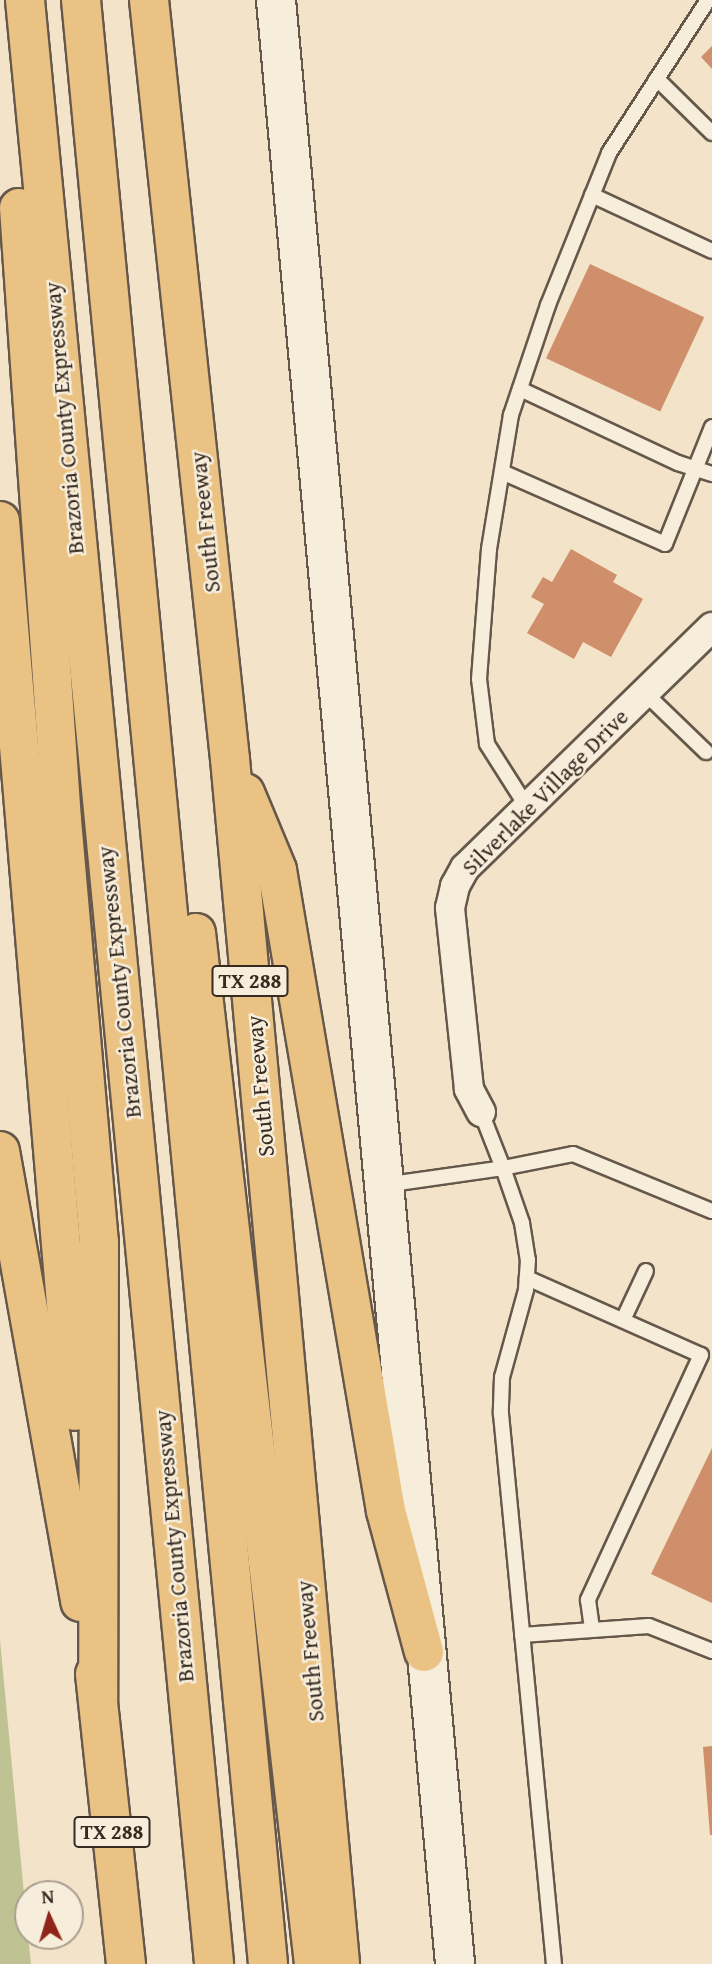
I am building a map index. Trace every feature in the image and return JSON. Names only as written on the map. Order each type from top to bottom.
[{"type":"highway","points":[[4,0],[62,820],[99,1241],[97,1701]]},
{"type":"highway","name":"Brazoria County Expressway","points":[[25,0],[214,1964]]},
{"type":"highway","points":[[81,0],[268,1964]]},
{"type":"highway","name":"South Freeway","points":[[149,0],[230,759],[341,1964]]},
{"type":"highway","name":"TX 288","points":[[0,521],[97,1701],[126,1964]]},
{"type":"highway","points":[[144,677],[178,773],[314,1964]]},
{"type":"highway","points":[[230,759],[277,870],[386,1511],[424,1652]]},
{"type":"highway","points":[[0,1151],[97,1701]]},
{"type":"main road","points":[[276,0],[381,1186],[455,1964]]},
{"type":"street","name":"Silverlake Village Drive","points":[[481,1112],[469,1089],[450,908],[465,868],[712,627]]},
{"type":"lane","points":[[527,807],[487,744],[479,679],[489,549],[520,389],[609,153],[708,0]]},
{"type":"lane","points":[[657,79],[712,134]]},
{"type":"lane","points":[[592,195],[712,251]]},
{"type":"lane","points":[[520,389],[712,474]]},
{"type":"lane","points":[[502,472],[665,544],[712,427]]},
{"type":"lane","points":[[645,693],[706,752]]},
{"type":"lane","points":[[481,1112],[522,1223],[527,1278],[502,1377],[501,1414],[554,1964]]},
{"type":"lane","points":[[381,1186],[503,1168],[573,1154],[712,1211]]},
{"type":"lane","points":[[623,1320],[646,1270]]},
{"type":"lane","points":[[527,1278],[701,1355],[588,1600],[592,1629]]},
{"type":"lane","points":[[522,1635],[649,1626],[712,1651]]},
{"type":"green space","points":[[0,1640],[23,1880],[14,1880],[14,1950],[30,1950],[31,1964],[0,1964]]},
{"type":"building","points":[[712,46],[712,69],[701,57]]},
{"type":"building","points":[[590,264],[704,317],[660,412],[546,358]]},
{"type":"building","points":[[571,549],[617,575],[613,582],[643,599],[611,657],[583,642],[574,659],[527,633],[544,604],[531,597],[543,577],[552,582]]},
{"type":"building","points":[[712,1448],[712,1603],[651,1574]]},
{"type":"building","points":[[712,1746],[712,1835],[710,1835],[703,1747]]}]
